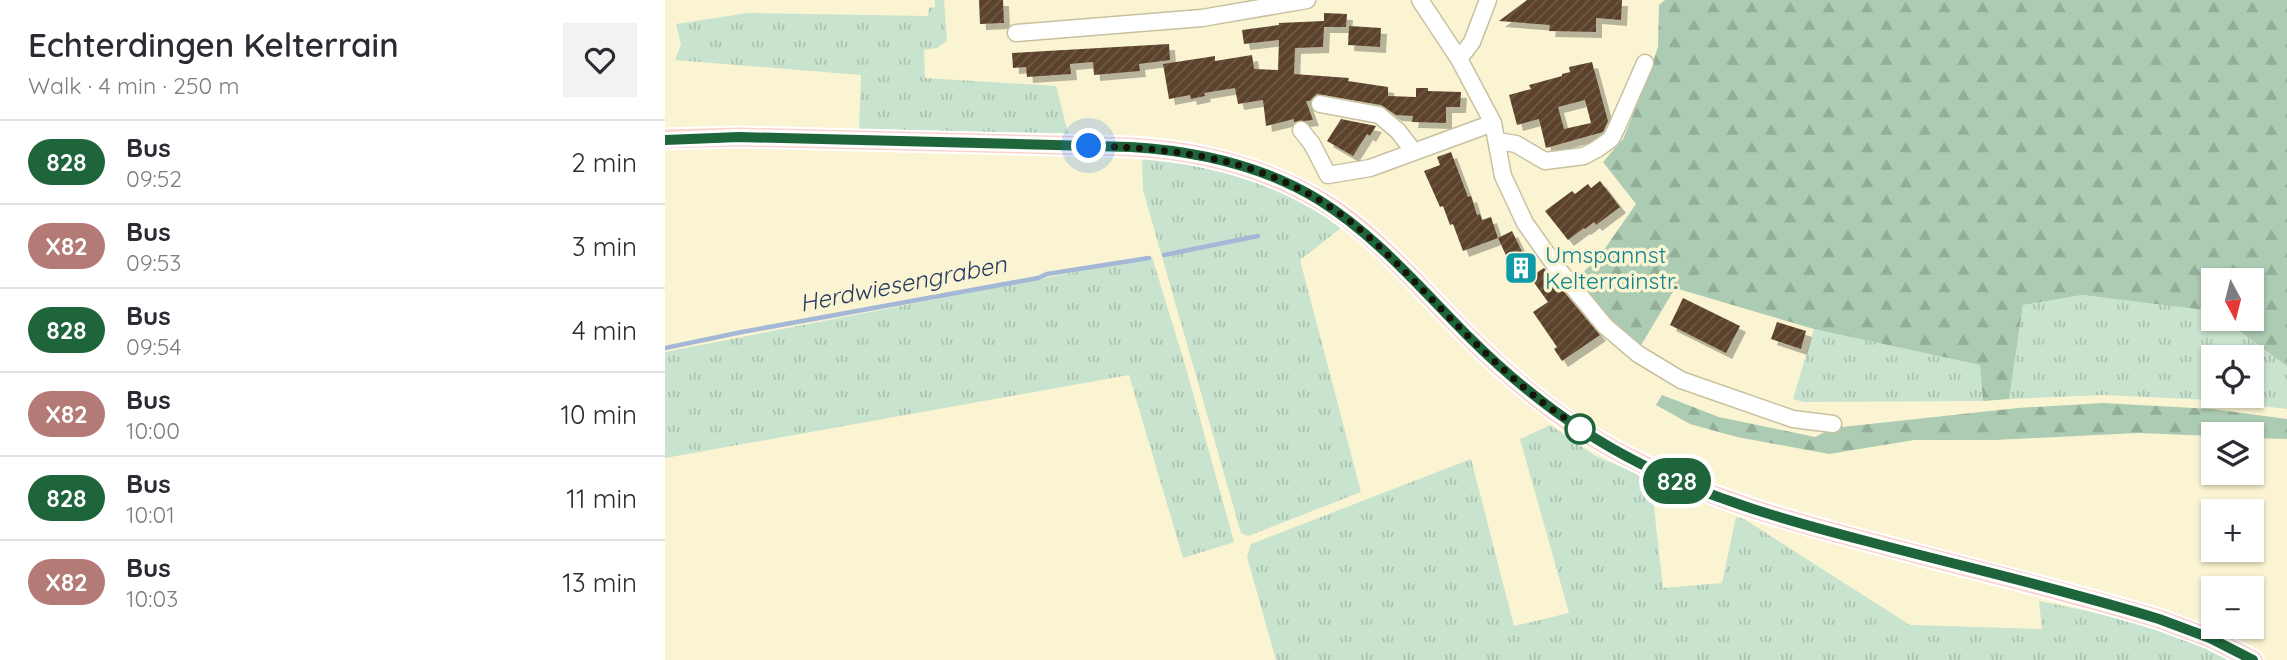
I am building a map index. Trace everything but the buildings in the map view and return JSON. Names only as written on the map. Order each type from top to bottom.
[{"type":"main road","points":[[665,139],[739,137],[1131,147],[1196,154],[1247,167],[1290,184],[1348,220],[1380,247],[1524,388],[1594,438],[1664,475],[1755,511],[2159,619],[2210,638],[2253,660]]},
{"type":"street","points":[[1016,33],[1202,18],[1307,0]]},
{"type":"street","points":[[1420,0],[1459,59],[1493,123],[1503,176],[1525,223],[1554,264],[1605,326],[1618,339],[1681,380],[1793,419],[1833,424]]},
{"type":"street","points":[[1459,59],[1472,42],[1488,0]]},
{"type":"street","points":[[1498,141],[1516,144],[1545,161],[1584,156],[1611,139],[1644,63]]},
{"type":"street","points":[[1320,104],[1379,115],[1398,131],[1415,152]]},
{"type":"street","points":[[1301,130],[1312,144],[1328,175],[1370,168],[1493,123]]},
{"type":"green space","points":[[935,0],[944,0],[947,41],[937,48],[924,50],[925,78],[1056,86],[1068,133],[859,131],[861,75],[675,60],[681,45],[676,24],[748,13],[928,16],[929,8],[935,7]]},
{"type":"green space","points":[[1665,0],[2287,0],[2287,366],[2264,349],[2264,345],[2258,345],[2239,331],[2265,331],[2265,268],[2201,268],[2201,309],[2082,295],[2023,305],[2009,399],[1983,401],[1980,365],[1814,329],[1675,288],[1640,347],[1610,324],[1575,280],[1599,257],[1636,204],[1603,162],[1623,139],[1646,83],[1658,47],[1659,5]]},
{"type":"green space","points":[[1142,156],[1232,170],[1294,196],[1341,228],[1300,260],[1361,492],[1248,536],[1241,533],[1143,190]]},
{"type":"green space","points":[[1152,257],[1234,542],[1183,558],[1129,375],[665,458],[665,352]]},
{"type":"green space","points":[[2082,295],[2201,309],[2201,331],[2239,331],[2258,345],[2201,345],[2201,400],[2104,395],[2009,399],[2023,305]]},
{"type":"green space","points":[[1814,329],[1981,365],[1983,401],[1804,402],[1793,399]]},
{"type":"green space","points":[[2264,349],[2287,366],[2287,409],[2264,406]]},
{"type":"green space","points":[[1662,395],[1719,417],[1815,437],[1833,428],[2018,408],[2103,403],[2212,409],[2287,419],[2287,439],[2264,438],[2264,422],[2201,422],[2201,435],[2138,433],[1995,440],[1914,440],[1829,454],[1737,437],[1690,424],[1656,405]]},
{"type":"green space","points":[[1550,425],[1594,455],[1651,480],[1663,588],[1722,583],[1736,517],[1744,519],[1910,625],[2042,629],[2039,601],[2164,630],[2212,648],[2235,660],[1276,660],[1247,557],[1251,544],[1471,459],[1514,626],[1569,613],[1520,439]]},
{"type":"waterway","name":"Herdwiesengraben","points":[[1164,255],[1258,236]]},
{"type":"waterway","name":"Herdwiesengraben","points":[[665,348],[1038,278],[1047,274],[1149,258]]},
{"type":"bus line","name":"828","points":[[665,140],[739,137],[1131,147],[1196,154],[1238,164],[1290,184],[1348,220],[1380,247],[1524,388],[1594,438],[1664,475],[1755,511],[2159,619],[2210,638],[2253,660]]},
{"type":"place","name":"Umspannst Kelterrainstr.","points":[[1521,268]]},
{"type":"route","points":[[1089,146],[1158,149],[1221,159],[1290,184],[1319,200],[1380,247],[1506,372],[1580,429]]}]
